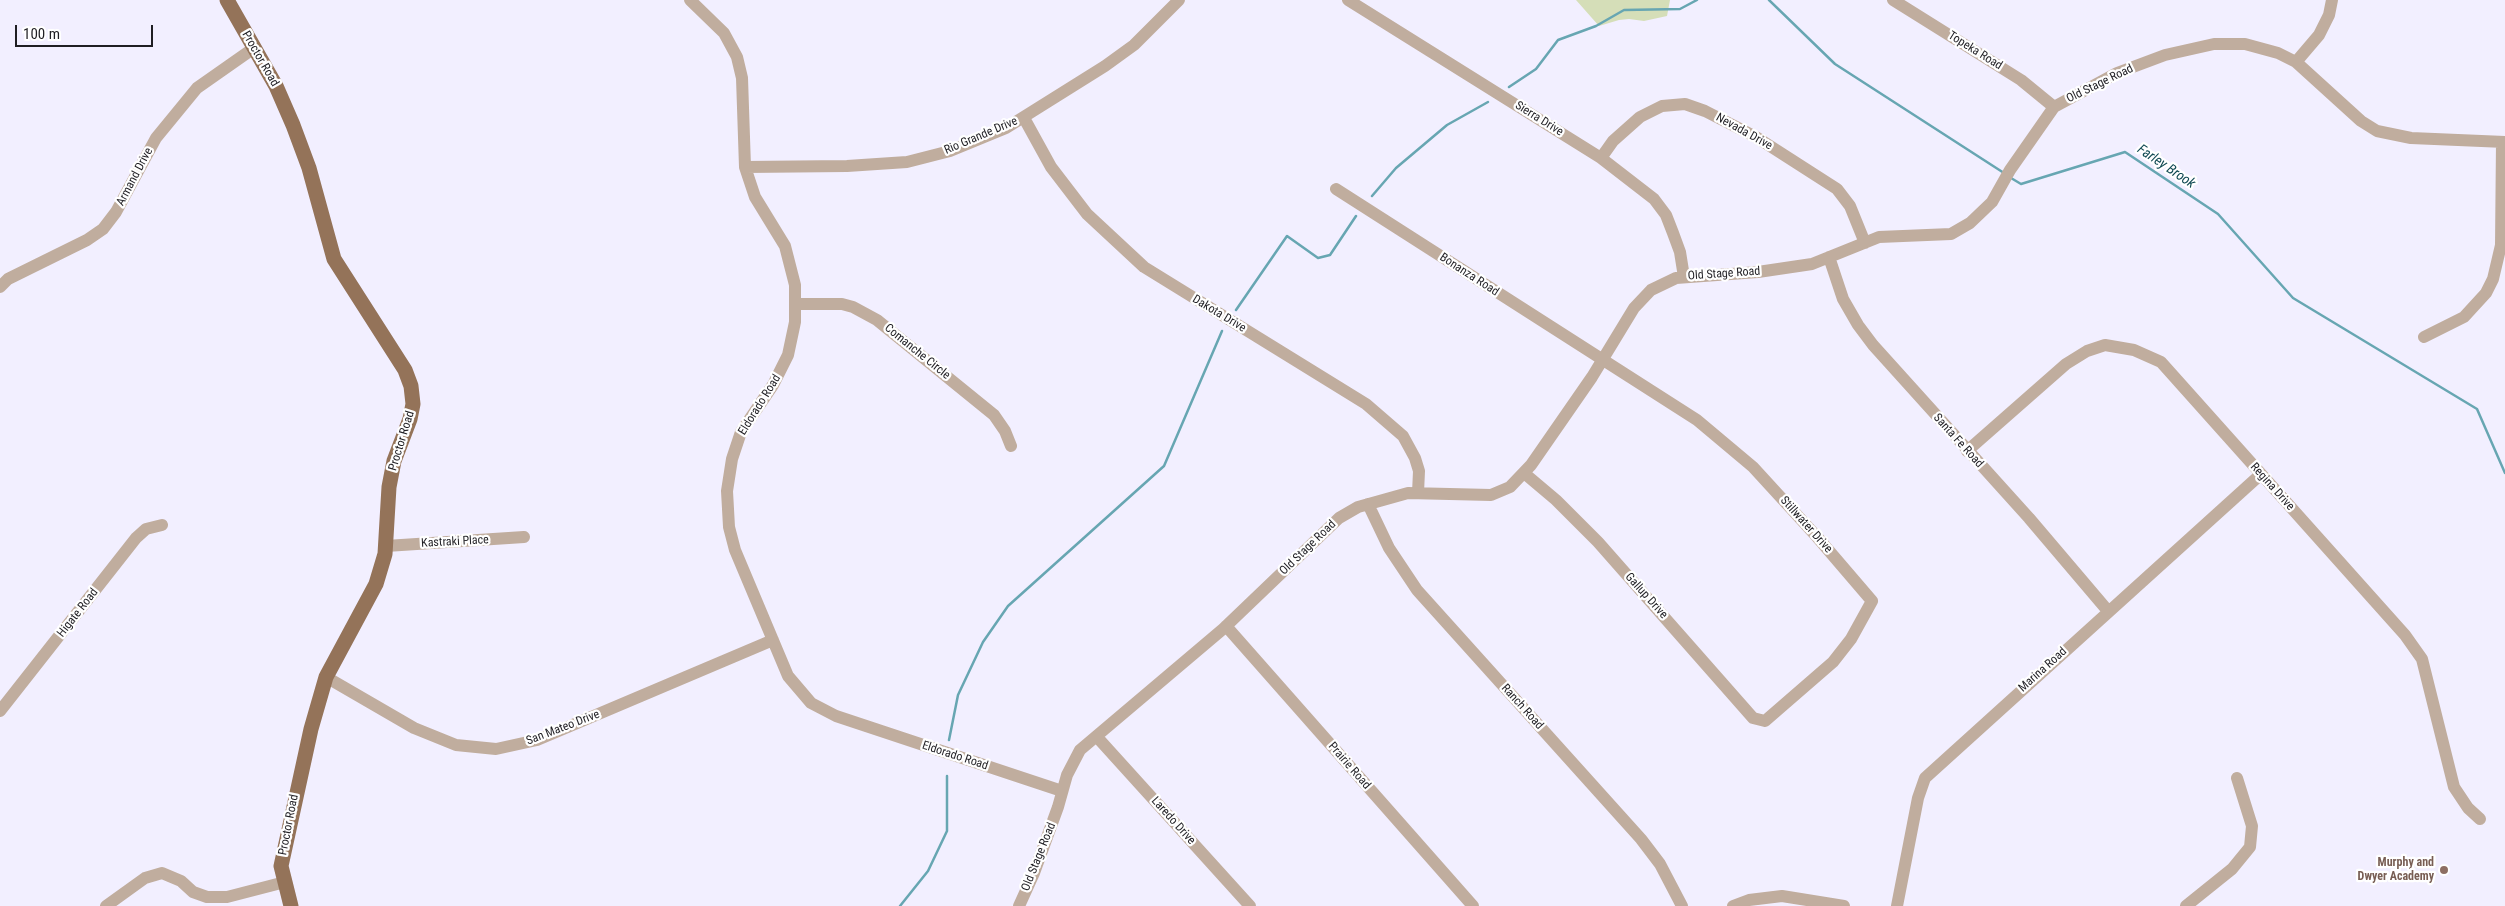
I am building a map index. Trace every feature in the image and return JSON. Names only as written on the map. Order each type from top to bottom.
[{"type":"main road","name":"Proctor Road","points":[[227,0],[276,86],[293,125],[309,168],[334,259],[405,370],[411,386],[413,404],[410,419],[394,461],[389,487],[386,546],[376,584],[326,677],[311,729],[281,866],[291,906]]},
{"type":"street","name":"Eldorado Road","points":[[690,0],[724,33],[739,63],[742,78],[745,168],[755,197],[785,246],[793,275],[796,304],[794,331],[788,355],[773,385],[741,432],[732,459],[727,491],[729,527],[733,544],[772,640],[793,683],[804,697],[818,708],[846,720],[1062,792]]},
{"type":"street","name":"Rio Grande Drive","points":[[745,168],[847,166],[907,162],[950,151],[1006,128],[1105,66],[1134,45],[1179,0]]},
{"type":"street","name":"Sierra Drive","points":[[1348,0],[1601,158],[1654,199],[1666,215],[1680,252],[1684,277]]},
{"type":"street","name":"Topeka Road","points":[[1893,0],[2006,70],[2054,107]]},
{"type":"street","points":[[2296,62],[2319,35],[2329,15],[2332,0]]},
{"type":"street","name":"Old Stage Road","points":[[1019,906],[1034,874],[1067,775],[1080,750],[1226,626],[1340,518],[1368,504],[1408,493],[1468,496],[1491,495],[1510,487],[1524,473],[1565,418],[1634,308],[1651,290],[1676,278],[1758,272],[1812,264],[1879,238],[1951,234],[1970,223],[1992,202],[2054,107],[2116,73],[2166,55],[2214,44],[2245,44],[2278,53],[2296,62],[2361,122],[2378,131],[2411,138],[2504,142]]},
{"type":"street","name":"Armand Drive","points":[[0,287],[8,279],[86,240],[103,229],[116,212],[156,138],[197,88],[254,48]]},
{"type":"street","name":"Nevada Drive","points":[[1601,158],[1613,141],[1640,117],[1662,106],[1685,104],[1705,111],[1756,138],[1837,188],[1850,206],[1865,243]]},
{"type":"street","name":"Dakota Drive","points":[[1024,118],[1051,167],[1081,207],[1144,268],[1366,404],[1403,436],[1415,458],[1419,471],[1418,493]]},
{"type":"street","points":[[2424,337],[2464,317],[2486,293],[2493,279],[2501,245],[2504,142]]},
{"type":"street","name":"Bonanza Road","points":[[1336,189],[1603,360]]},
{"type":"street","name":"Santa Fe Road","points":[[1829,257],[1843,299],[1858,325],[1873,345],[2029,518],[2108,611]]},
{"type":"street","name":"Comanche Circle","points":[[796,304],[842,304],[853,307],[878,320],[994,415],[1005,430],[1011,446]]},
{"type":"street","name":"Regina Drive","points":[[1967,451],[2066,364],[2087,351],[2105,345],[2134,350],[2161,362],[2181,382],[2260,475],[2393,621],[2422,659],[2454,787],[2468,808],[2480,819]]},
{"type":"street","name":"Stillwater Drive","points":[[1603,360],[1697,420],[1753,467],[1818,538],[1872,602],[1851,639],[1833,662],[1765,721]]},
{"type":"street","name":"Gallup Drive","points":[[1524,473],[1556,500],[1598,542],[1753,718],[1765,721]]},
{"type":"street","name":"Marina Road","points":[[1897,906],[1918,798],[1925,778],[2260,475]]},
{"type":"street","name":"Ranch Road","points":[[1368,504],[1389,548],[1418,590],[1641,839],[1664,870],[1682,906]]},
{"type":"street","name":"Higate Road","points":[[0,711],[136,538],[146,530],[162,525]]},
{"type":"street","name":"Kastraki Place","points":[[386,546],[524,537]]},
{"type":"street","name":"Prairie Road","points":[[1226,626],[1473,906]]},
{"type":"street","name":"San Mateo Drive","points":[[326,677],[414,728],[456,745],[496,749],[538,740],[772,640]]},
{"type":"street","name":"Laredo Drive","points":[[1097,736],[1250,906]]},
{"type":"street","points":[[2186,906],[2232,869],[2250,847],[2252,826],[2237,778]]},
{"type":"street","points":[[106,906],[145,878],[162,873],[181,881],[194,892],[207,897],[227,897],[285,882]]},
{"type":"street","points":[[1733,906],[1749,900],[1782,896],[1844,906]]},
{"type":"green space","points":[[1576,0],[1670,0],[1667,16],[1644,21],[1619,20],[1599,26]]},
{"type":"waterway","points":[[1509,87],[1536,69],[1558,40],[1596,26],[1624,10],[1680,9],[1697,0]]},
{"type":"waterway","name":"Farley Brook","points":[[1769,0],[1835,64],[2004,173]]},
{"type":"waterway","points":[[1372,196],[1396,168],[1447,125],[1488,102]]},
{"type":"waterway","name":"Farley Brook","points":[[2011,178],[2021,184],[2125,152],[2218,214],[2293,298],[2477,409],[2505,473]]},
{"type":"waterway","points":[[1236,310],[1287,236],[1318,258],[1330,255],[1356,216]]},
{"type":"waterway","points":[[949,740],[958,695],[983,642],[1008,606],[1164,466],[1222,331]]},
{"type":"waterway","points":[[900,906],[928,871],[947,831],[947,776]]},
{"type":"place","name":"Murphy and Dwyer Academy","points":[[2444,870]]}]
